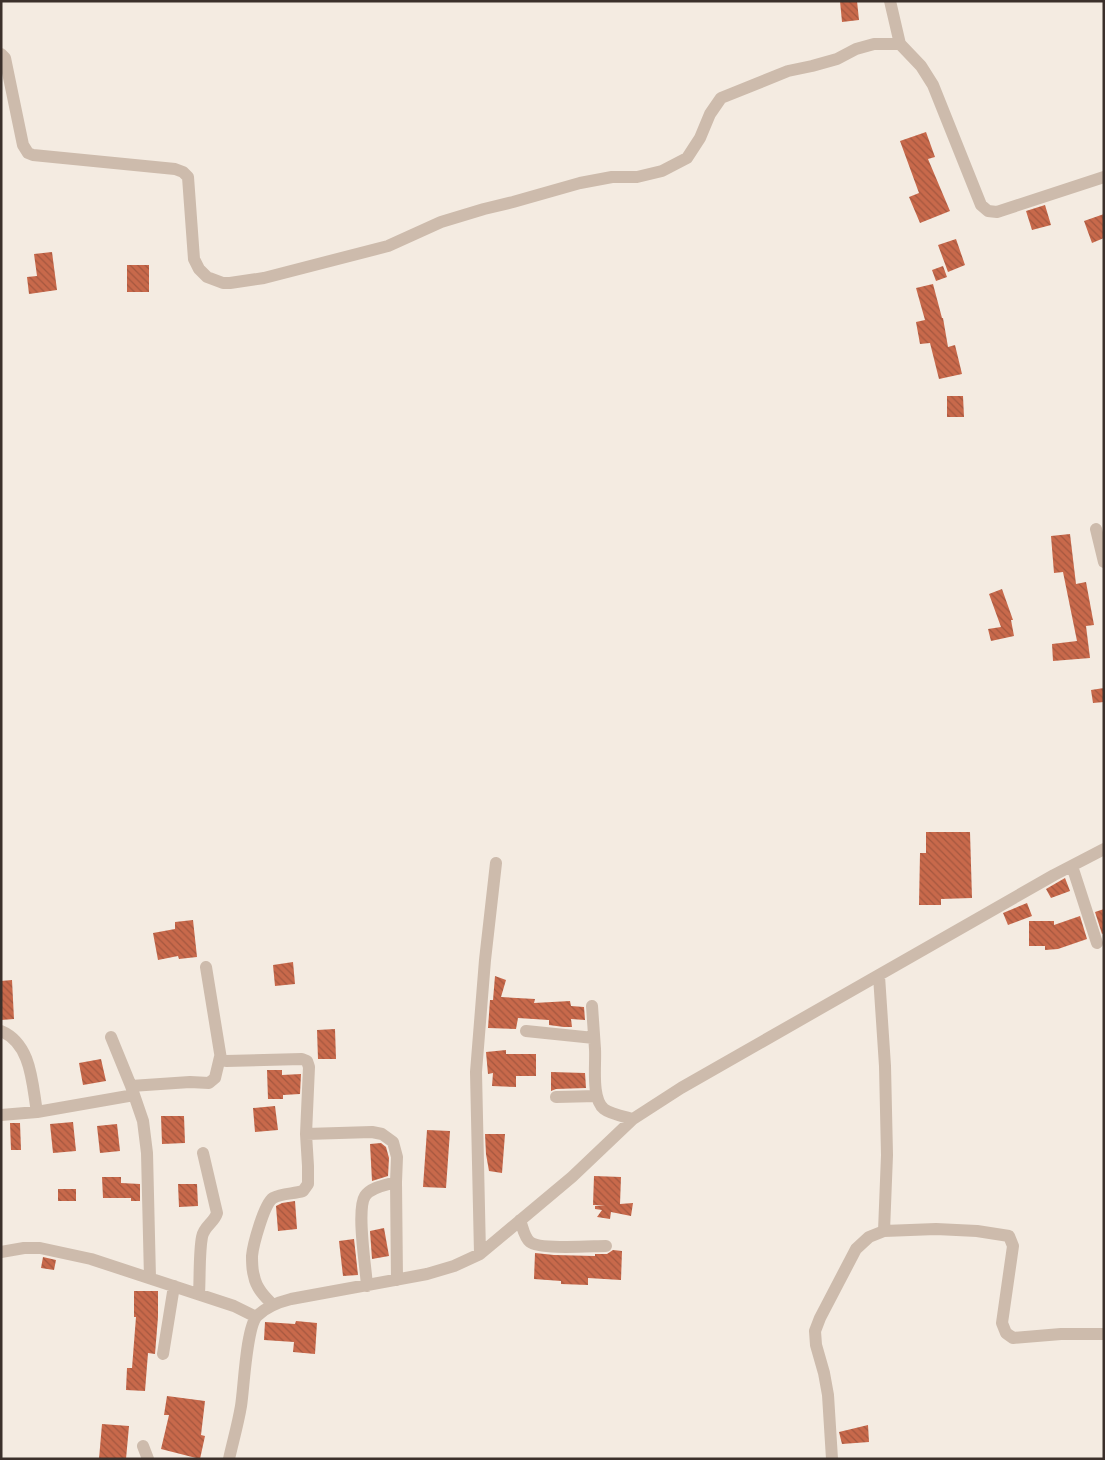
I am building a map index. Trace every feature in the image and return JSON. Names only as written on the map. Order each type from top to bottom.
[{"type":"street","points":[[890,1],[900,44],[920,66],[933,85],[981,205],[988,211],[997,212],[1104,177]]},
{"type":"street","points":[[1,54],[5,58],[24,145],[28,153],[175,169],[183,172],[188,177],[194,259],[199,270],[207,277],[223,283],[230,283],[264,278],[388,246],[441,222],[484,208],[513,202],[580,182],[612,177],[637,177],[662,171],[687,158],[700,138],[710,114],[721,98],[788,71],[837,59],[856,49],[874,44],[900,44]]},
{"type":"street","points":[[1096,529],[1104,562]]},
{"type":"street","points":[[229,1459],[240,1408],[250,1333],[256,1317],[273,1305],[291,1299],[427,1274],[445,1269],[480,1254],[572,1177],[633,1119],[681,1088],[1104,849]]},
{"type":"street","points":[[480,1254],[476,1072],[485,960],[496,863]]},
{"type":"street","points":[[1072,866],[1097,943]]},
{"type":"street","points":[[1,1115],[36,1112],[132,1090],[190,1082],[209,1083],[216,1078],[220,1058],[206,966]]},
{"type":"street","points":[[879,976],[885,1066],[887,1155],[884,1231]]},
{"type":"street","points":[[592,1006],[597,1096],[602,1108],[606,1111],[633,1119]]},
{"type":"street","points":[[1,1031],[12,1037],[22,1050],[27,1061],[36,1112]]},
{"type":"street","points":[[526,1031],[594,1038]]},
{"type":"street","points":[[111,1037],[143,1121],[147,1153],[150,1278]]},
{"type":"street","points":[[220,1058],[226,1061],[302,1059],[309,1064],[306,1134],[308,1184],[304,1191],[279,1196],[271,1200],[267,1205],[257,1232],[252,1256],[254,1276],[260,1290],[273,1305]]},
{"type":"street","points":[[556,1097],[597,1096]]},
{"type":"street","points":[[306,1134],[372,1132],[382,1134],[393,1142],[397,1157],[397,1280]]},
{"type":"street","points":[[199,1294],[202,1235],[215,1220],[217,1213],[204,1152]]},
{"type":"street","points":[[367,1286],[361,1217],[362,1202],[369,1192],[379,1186],[396,1182]]},
{"type":"street","points":[[520,1220],[525,1236],[534,1244],[606,1246]]},
{"type":"street","points":[[832,1459],[828,1395],[816,1345],[816,1331],[820,1318],[856,1249],[869,1237],[884,1231],[936,1229],[977,1231],[1009,1236],[1013,1246],[1002,1323],[1006,1333],[1013,1338],[1061,1334],[1104,1334]]},
{"type":"street","points":[[1,1252],[24,1248],[40,1248],[91,1260],[234,1306],[256,1317]]},
{"type":"street","points":[[164,1354],[174,1286]]},
{"type":"street","points":[[144,1446],[148,1459]]},
{"type":"building","points":[[840,1],[857,1],[859,20],[842,22]]},
{"type":"building","points":[[926,132],[935,157],[928,159],[950,211],[920,223],[909,197],[919,193],[900,141]]},
{"type":"building","points":[[1045,205],[1051,225],[1032,230],[1026,211]]},
{"type":"building","points":[[1104,214],[1104,238],[1092,243],[1084,221]]},
{"type":"building","points":[[956,239],[965,265],[948,272],[938,245]]},
{"type":"building","points":[[52,252],[57,290],[29,294],[27,277],[37,276],[34,254]]},
{"type":"building","points":[[127,265],[149,265],[149,292],[127,292]]},
{"type":"building","points":[[943,266],[947,277],[936,281],[932,270]]},
{"type":"building","points":[[933,284],[943,318],[948,347],[955,345],[962,374],[939,379],[930,343],[920,344],[916,322],[925,320],[916,288]]},
{"type":"building","points":[[947,396],[963,396],[964,417],[947,417]]},
{"type":"building","points":[[1070,534],[1076,584],[1086,582],[1094,625],[1086,626],[1090,658],[1053,661],[1052,644],[1077,641],[1063,572],[1054,573],[1051,536]]},
{"type":"building","points":[[1002,589],[1013,620],[1011,620],[1014,636],[991,641],[988,629],[1001,627],[989,594]]},
{"type":"building","points":[[1104,688],[1104,702],[1093,703],[1091,690]]},
{"type":"building","points":[[926,832],[970,832],[972,898],[941,899],[941,905],[919,905],[920,853],[926,853]]},
{"type":"building","points":[[1065,878],[1070,891],[1051,898],[1046,889]]},
{"type":"building","points":[[1027,903],[1032,916],[1008,925],[1003,913]]},
{"type":"building","points":[[1104,909],[1104,933],[1102,934],[1095,912]]},
{"type":"building","points":[[1080,916],[1087,939],[1058,949],[1045,950],[1045,946],[1029,946],[1029,921],[1054,921],[1054,925]]},
{"type":"building","points":[[193,920],[197,957],[179,959],[178,956],[158,960],[153,933],[175,929],[175,922]]},
{"type":"building","points":[[293,962],[295,984],[275,986],[273,965]]},
{"type":"building","points":[[495,976],[506,980],[501,997],[535,999],[534,1003],[570,1001],[571,1006],[584,1007],[585,1020],[571,1019],[572,1027],[564,1027],[549,1025],[549,1020],[518,1018],[516,1029],[488,1028],[490,1000],[493,1000]]},
{"type":"building","points":[[12,980],[14,1019],[1,1020],[1,981]]},
{"type":"building","points":[[335,1029],[336,1059],[318,1059],[317,1030]]},
{"type":"building","points":[[506,1050],[506,1054],[536,1054],[536,1076],[516,1076],[516,1087],[492,1086],[493,1073],[488,1074],[486,1052]]},
{"type":"building","points":[[101,1059],[106,1081],[83,1085],[79,1063]]},
{"type":"building","points":[[267,1070],[282,1070],[282,1075],[301,1074],[300,1094],[283,1095],[283,1099],[268,1099]]},
{"type":"building","points":[[551,1072],[585,1073],[586,1088],[556,1089],[551,1091]]},
{"type":"building","points":[[275,1106],[278,1130],[255,1132],[253,1108]]},
{"type":"building","points":[[161,1116],[184,1116],[185,1143],[162,1144]]},
{"type":"building","points":[[73,1122],[76,1151],[53,1153],[50,1124]]},
{"type":"building","points":[[10,1123],[20,1123],[21,1150],[11,1150]]},
{"type":"building","points":[[117,1124],[120,1151],[100,1153],[97,1126]]},
{"type":"building","points":[[427,1130],[450,1131],[446,1188],[423,1187]]},
{"type":"building","points":[[485,1134],[505,1134],[502,1173],[489,1171]]},
{"type":"building","points":[[381,1143],[386,1147],[389,1158],[388,1176],[372,1181],[370,1144]]},
{"type":"building","points":[[594,1176],[621,1177],[620,1204],[633,1203],[631,1216],[611,1212],[610,1219],[597,1217],[602,1210],[595,1209],[595,1206],[605,1205],[593,1205]]},
{"type":"building","points":[[102,1177],[121,1177],[121,1183],[140,1184],[140,1201],[131,1201],[131,1198],[103,1198]]},
{"type":"building","points":[[178,1184],[197,1184],[198,1206],[179,1207]]},
{"type":"building","points":[[58,1189],[76,1189],[76,1201],[58,1201]]},
{"type":"building","points":[[295,1201],[297,1229],[278,1231],[276,1206]]},
{"type":"building","points":[[384,1228],[389,1256],[372,1259],[370,1231]]},
{"type":"building","points":[[354,1239],[358,1275],[343,1276],[339,1241]]},
{"type":"building","points":[[613,1250],[622,1251],[621,1280],[588,1278],[588,1285],[561,1284],[561,1281],[534,1279],[535,1253],[595,1256],[595,1254],[607,1254]]},
{"type":"building","points":[[43,1257],[56,1260],[54,1270],[41,1268]]},
{"type":"building","points":[[134,1291],[158,1291],[155,1354],[148,1353],[145,1391],[126,1390],[127,1368],[132,1368],[136,1317],[134,1317]]},
{"type":"building","points":[[296,1321],[317,1323],[315,1354],[293,1352],[294,1342],[264,1340],[265,1322],[295,1324]]},
{"type":"building","points":[[167,1396],[205,1401],[201,1435],[205,1436],[200,1459],[161,1449],[169,1415],[164,1415]]},
{"type":"building","points":[[102,1424],[129,1426],[126,1459],[99,1459]]},
{"type":"building","points":[[868,1425],[869,1442],[842,1444],[839,1432]]}]
